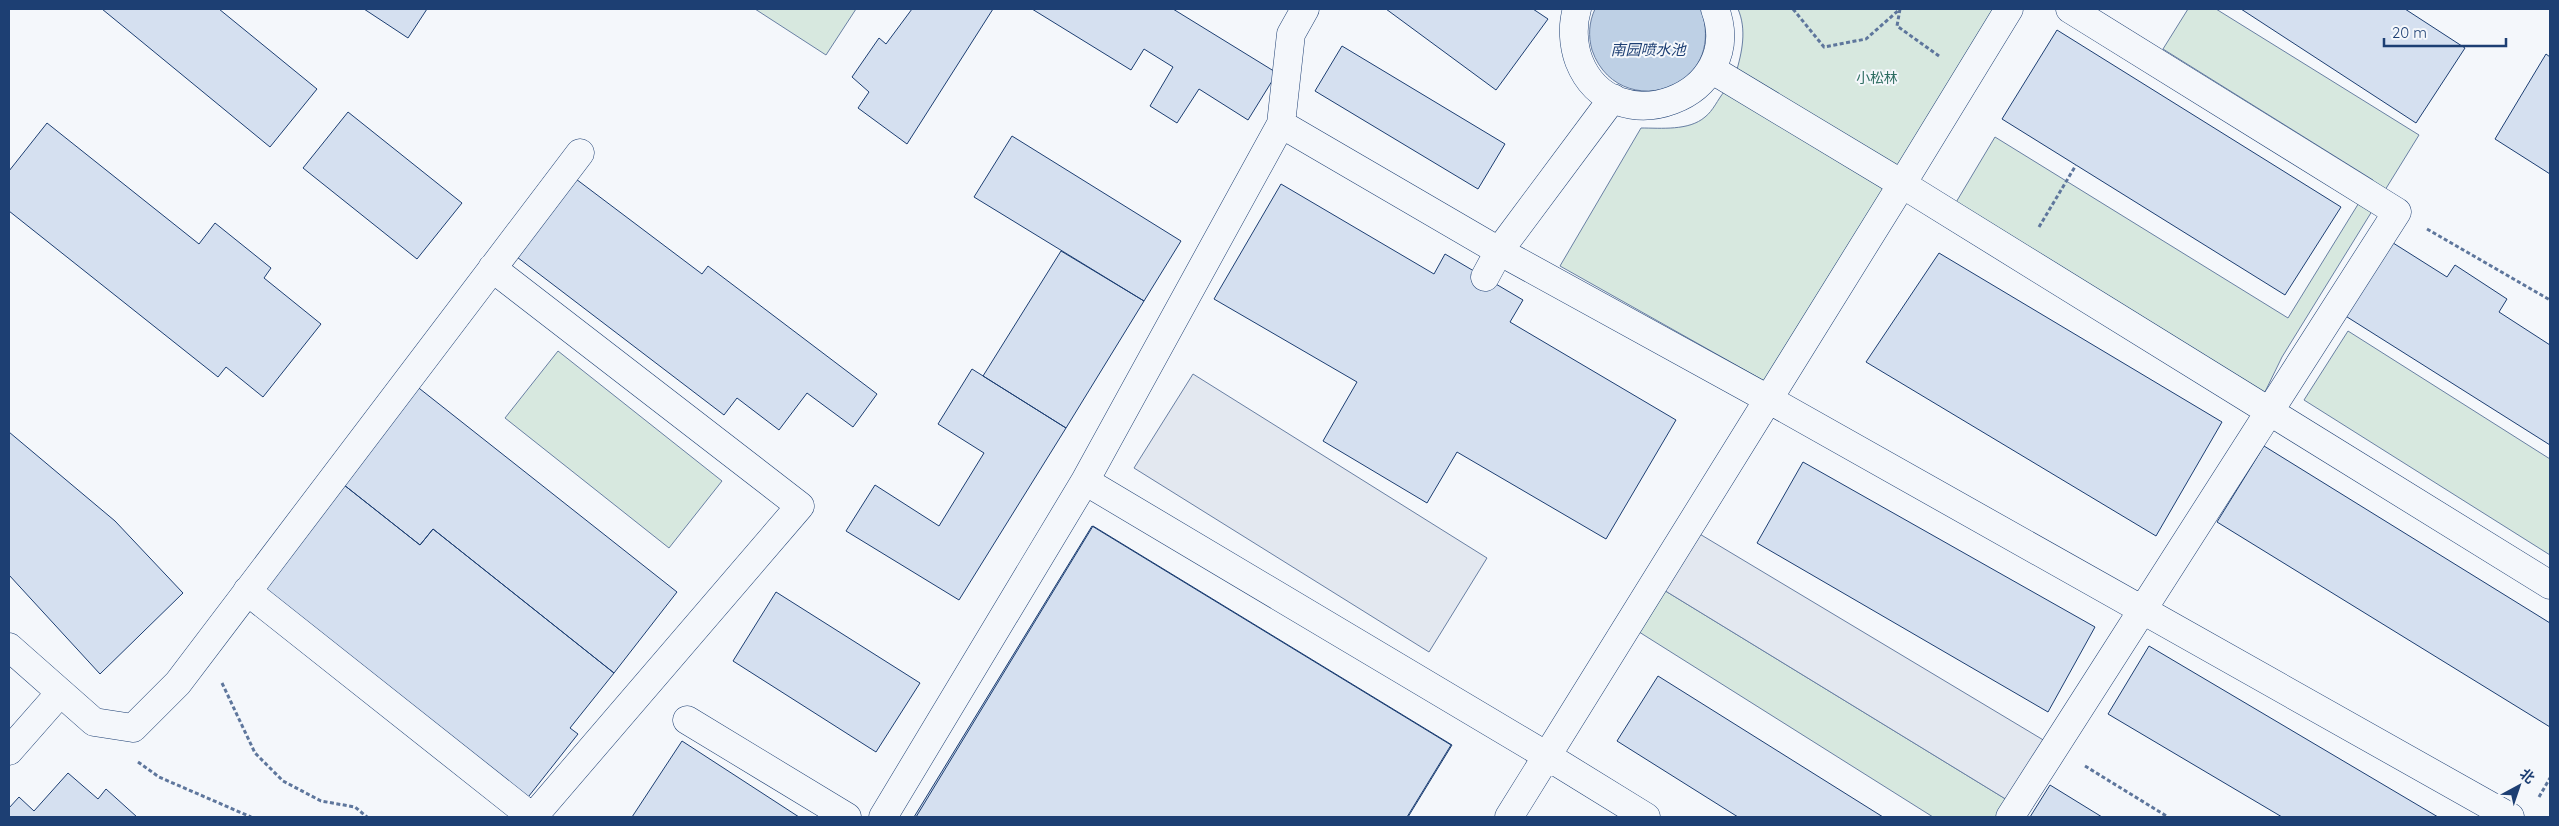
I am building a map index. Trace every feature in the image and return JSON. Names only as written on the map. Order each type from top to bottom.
[{"type":"lane","points":[[884,817],[1085,482],[1281,124],[1291,34],[1305,9]]},
{"type":"lane","points":[[1577,9],[1573,28],[1575,51],[1582,67],[1598,88],[1613,98],[1632,105],[1652,106],[1666,104],[1686,95],[1697,87],[1711,69],[1718,49],[1720,29],[1715,9]]},
{"type":"lane","points":[[1509,817],[2009,9]]},
{"type":"lane","points":[[2010,817],[2397,212],[2070,9]]},
{"type":"lane","points":[[1711,69],[1902,184],[2550,585]]},
{"type":"lane","points":[[1484,277],[1499,251],[1613,98]]},
{"type":"lane","points":[[1281,124],[1499,251],[1768,399],[2510,817]]},
{"type":"lane","points":[[9,648],[94,722],[133,728],[178,683],[580,153]]},
{"type":"lane","points":[[247,591],[533,817],[800,506],[492,268]]},
{"type":"lane","points":[[1085,482],[1547,756],[1646,817]]},
{"type":"lane","points":[[9,750],[60,693]]},
{"type":"lane","points":[[687,720],[847,817]]},
{"type":"path","points":[[1793,9],[1824,47],[1866,39],[1900,9]]},
{"type":"path","points":[[1900,9],[1897,26],[1968,75]]},
{"type":"path","points":[[2021,258],[2076,165]]},
{"type":"path","points":[[2397,212],[2550,300]]},
{"type":"path","points":[[219,628],[218,654],[223,689],[255,753],[284,780],[321,801],[355,807],[367,817]]},
{"type":"path","points":[[114,726],[124,752],[159,777],[251,817]]},
{"type":"path","points":[[2054,747],[2168,817]]},
{"type":"green space","points":[[755,9],[856,9],[826,55]]},
{"type":"green space","name":"小松林","points":[[1738,9],[2002,9],[1900,174],[1736,73],[1742,49],[1743,33]]},
{"type":"green space","points":[[2188,9],[2216,9],[2419,135],[2282,357],[2262,398],[1955,204],[1995,137],[2288,318],[2373,180],[2163,49]]},
{"type":"green space","points":[[1724,92],[1887,191],[1768,383],[1560,266],[1641,128],[1674,128],[1691,125],[1710,112]]},
{"type":"green space","points":[[2348,331],[2550,459],[2550,555],[2304,400]]},
{"type":"green space","points":[[558,351],[722,481],[669,548],[505,418]]},
{"type":"green space","points":[[1654,584],[2017,806],[2010,817],[1933,817],[1628,625]]},
{"type":"shaded area","points":[[1193,374],[1487,558],[1429,652],[1134,468]]},
{"type":"shaded area","points":[[1688,527],[2055,747],[2017,806],[1654,584]]},
{"type":"water","name":"南园喷水池","points":[[1595,9],[1701,9],[1705,38],[1699,61],[1685,78],[1666,88],[1645,91],[1624,86],[1605,73],[1592,50],[1590,29]]},
{"type":"building","points":[[102,9],[219,9],[317,89],[270,147]]},
{"type":"building","points":[[364,9],[427,9],[408,38]]},
{"type":"building","points":[[912,9],[993,9],[907,144],[858,108],[869,92],[852,77],[879,38],[886,44]]},
{"type":"building","points":[[1032,9],[1173,9],[1277,73],[1248,120],[1199,89],[1177,123],[1150,106],[1173,67],[1144,49],[1131,70]]},
{"type":"building","points":[[1386,9],[1533,9],[1548,19],[1496,90]]},
{"type":"building","points":[[2241,9],[2405,9],[2465,48],[2416,123]]},
{"type":"building","points":[[2057,30],[2341,207],[2285,295],[2002,119]]},
{"type":"building","points":[[1342,46],[1505,144],[1478,189],[1315,91]]},
{"type":"building","points":[[2546,54],[2550,57],[2550,174],[2495,139]]},
{"type":"building","points":[[348,112],[462,203],[417,259],[303,168]]},
{"type":"building","points":[[47,123],[199,244],[215,223],[271,268],[264,278],[321,324],[263,397],[226,367],[218,377],[9,211],[9,171]]},
{"type":"building","points":[[1012,136],[1181,241],[1144,301],[974,197]]},
{"type":"building","points":[[572,176],[702,274],[708,266],[877,394],[853,427],[807,393],[779,430],[737,398],[724,415],[513,254]]},
{"type":"building","points":[[1281,184],[1434,274],[1445,254],[1523,300],[1510,322],[1676,420],[1606,539],[1457,452],[1427,503],[1323,441],[1357,382],[1214,299]]},
{"type":"building","points":[[2390,241],[2447,277],[2455,265],[2507,299],[2499,312],[2550,345],[2550,445],[2344,315]]},
{"type":"building","points":[[1061,251],[1144,301],[1066,428],[983,376]]},
{"type":"building","points":[[1939,253],[2222,422],[2156,536],[1866,362]]},
{"type":"building","points":[[972,369],[1066,428],[959,600],[846,531],[875,485],[939,526],[984,453],[938,424]]},
{"type":"building","points":[[415,385],[677,592],[614,673],[433,529],[420,545],[339,481]]},
{"type":"building","points":[[9,432],[115,521],[183,593],[100,674],[9,575]]},
{"type":"building","points":[[2264,446],[2550,623],[2550,727],[2217,522]]},
{"type":"building","points":[[1803,462],[2095,627],[2048,712],[1757,543]]},
{"type":"building","points":[[339,481],[420,545],[433,529],[614,673],[570,728],[578,734],[525,801],[255,588]]},
{"type":"building","points":[[1092,526],[1451,745],[1407,817],[914,817]]},
{"type":"building","points":[[1093,526],[1452,745],[1408,817],[916,817]]},
{"type":"building","points":[[776,592],[920,683],[876,752],[733,661]]},
{"type":"building","points":[[2149,646],[2438,817],[2282,817],[2108,714]]},
{"type":"building","points":[[1658,676],[1883,817],[1738,817],[1617,741]]},
{"type":"building","points":[[682,741],[799,817],[632,817]]},
{"type":"building","points":[[68,773],[98,799],[106,789],[137,817],[9,817],[9,808],[19,797],[34,811]]},
{"type":"building","points":[[2050,785],[2102,817],[2030,817]]}]
